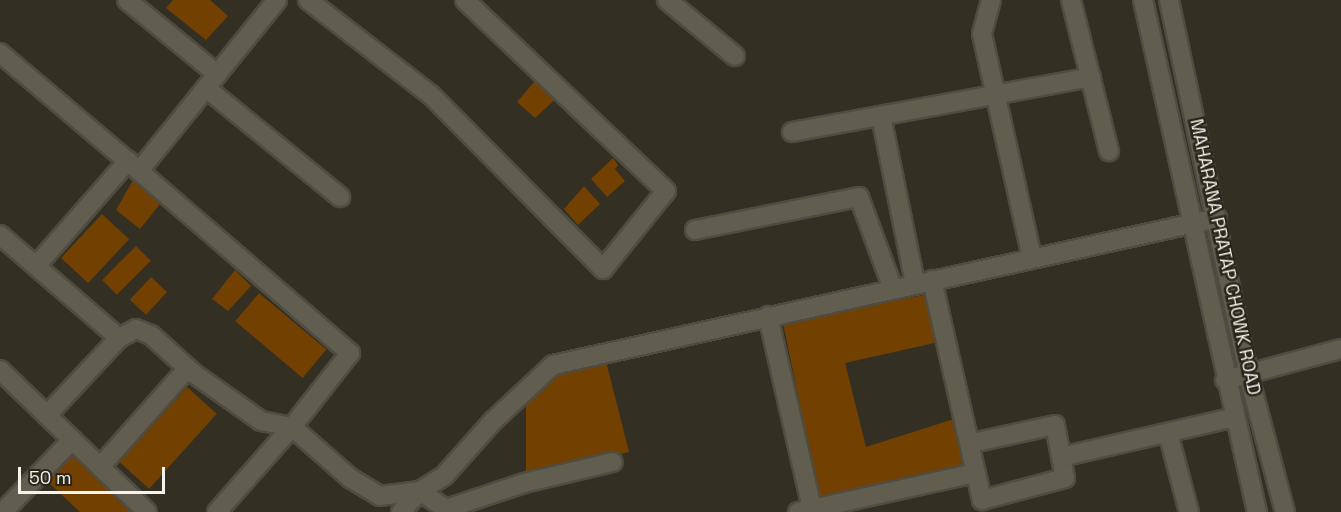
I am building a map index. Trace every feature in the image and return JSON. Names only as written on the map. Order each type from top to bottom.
[{"type":"street","points":[[127,0],[340,197]]},
{"type":"street","points":[[36,266],[134,166],[212,81],[277,0]]},
{"type":"street","points":[[308,0],[431,95],[603,269],[666,191],[465,0]]},
{"type":"street","points":[[667,0],[735,56]]},
{"type":"street","points":[[991,0],[982,34],[1032,257]]},
{"type":"street","points":[[1071,0],[1109,151]]},
{"type":"street","name":"MAHARANA PRATAP CHOWK ROAD","points":[[1143,0],[1195,222],[1225,380],[1257,512]]},
{"type":"street","name":"MAHARANA PRATAP CHOWK ROAD","points":[[1169,0],[1248,373],[1285,512]]},
{"type":"street","points":[[0,53],[350,353],[292,427],[218,512]]},
{"type":"street","points":[[792,132],[1091,77]]},
{"type":"street","points":[[881,116],[924,282],[972,443],[982,500],[1065,478],[1055,425],[972,443]]},
{"type":"street","points":[[695,230],[859,197],[893,289]]},
{"type":"street","points":[[400,512],[420,491],[444,476],[493,421],[553,365],[1032,257],[1217,218]]},
{"type":"street","points":[[0,235],[119,338]]},
{"type":"street","points":[[768,316],[808,511],[976,473]]},
{"type":"street","points":[[47,415],[119,338],[142,330],[188,368],[261,421],[292,427],[350,478],[380,496],[420,491],[448,511],[524,483],[613,462]]},
{"type":"street","points":[[1225,380],[1341,349]]},
{"type":"street","points":[[100,467],[188,368]]},
{"type":"street","points":[[0,370],[147,512]]},
{"type":"street","points":[[1061,457],[1235,417]]},
{"type":"street","points":[[1168,433],[1189,512]]},
{"type":"street","points":[[3,512],[72,440]]},
{"type":"building","points":[[173,0],[210,0],[228,16],[206,40],[166,8]]},
{"type":"building","points":[[540,75],[559,96],[535,118],[517,102]]},
{"type":"building","points":[[613,158],[618,165],[615,169],[625,181],[607,197],[591,179]]},
{"type":"building","points":[[133,180],[160,204],[140,229],[116,210]]},
{"type":"building","points":[[584,186],[600,204],[578,225],[564,209]]},
{"type":"building","points":[[102,214],[129,239],[88,283],[61,258]]},
{"type":"building","points":[[136,246],[151,261],[117,295],[102,280]]},
{"type":"building","points":[[235,270],[251,286],[228,311],[212,299]]},
{"type":"building","points":[[151,277],[167,292],[146,315],[130,300]]},
{"type":"building","points":[[259,293],[326,350],[303,378],[235,321]]},
{"type":"building","points":[[929,294],[939,342],[845,363],[866,447],[960,417],[969,470],[820,503],[783,323]]},
{"type":"building","points":[[606,361],[629,452],[526,477],[526,397],[558,371]]},
{"type":"building","points":[[187,387],[217,414],[149,489],[119,462]]},
{"type":"building","points":[[73,452],[140,512],[80,512],[48,482]]}]
